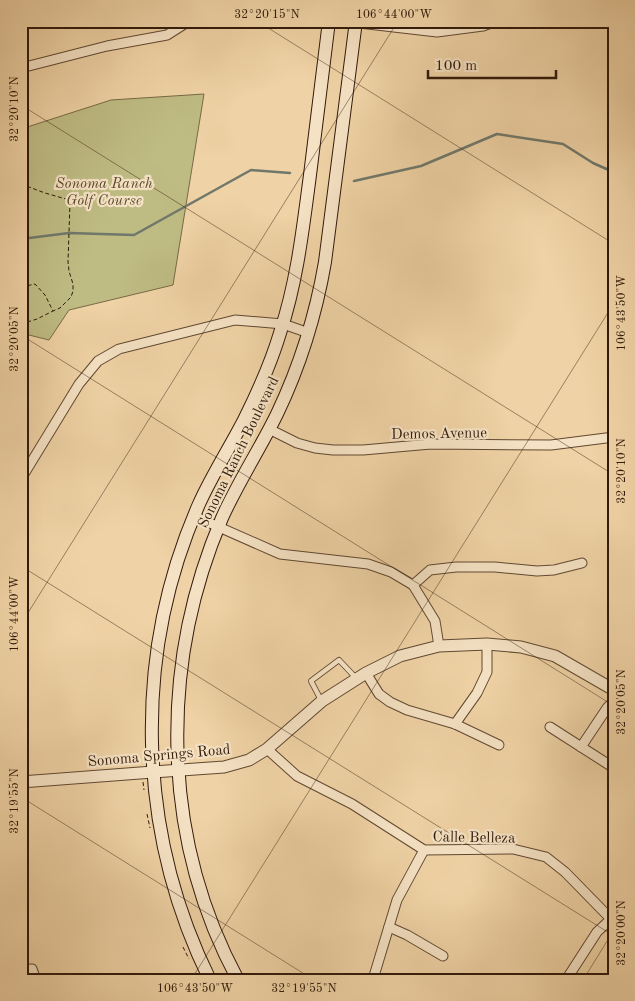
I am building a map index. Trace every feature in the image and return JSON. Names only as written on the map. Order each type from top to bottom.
[{"type":"main road","name":"Sonoma Ranch Boulevard","points":[[210,980],[184,920],[170,875],[158,821],[151,746],[152,703],[158,640],[178,556],[212,477],[243,422],[263,380],[283,324],[298,259],[329,21]]},
{"type":"main road","name":"Sonoma Ranch Boulevard","points":[[238,980],[216,932],[205,902],[185,826],[178,771],[178,695],[185,640],[198,585],[208,554],[236,489],[269,429],[291,383],[309,333],[325,262],[356,22]]},
{"type":"street","points":[[21,68],[107,46],[167,35],[189,21]]},
{"type":"street","points":[[342,21],[404,25],[437,32],[483,26],[496,21]]},
{"type":"street","points":[[437,32],[438,21]]},
{"type":"street","points":[[21,479],[79,384],[98,361],[119,349],[235,320],[283,324],[309,333]]},
{"type":"street","name":"Demos Avenue","points":[[269,429],[297,443],[333,450],[364,450],[431,444],[551,445],[614,437]]},
{"type":"street","points":[[194,516],[280,554],[368,564],[391,572],[413,585],[435,621],[439,646]]},
{"type":"street","points":[[413,585],[430,570],[495,567],[537,572],[582,563]]},
{"type":"street","points":[[456,724],[477,693],[487,672],[487,644]]},
{"type":"street","name":"Sonoma Springs Road","points":[[21,782],[224,767],[249,760],[267,749],[322,701],[361,676],[400,656],[439,646],[487,644],[521,647],[555,656],[614,690]]},
{"type":"street","points":[[361,676],[390,702],[407,710],[456,724],[499,745]]},
{"type":"street","points":[[581,747],[607,708],[614,701]]},
{"type":"street","points":[[550,727],[614,768]]},
{"type":"street","name":"Calle Belleza","points":[[267,749],[297,776],[352,804],[424,850],[513,849],[546,857],[564,872],[611,919],[597,932],[566,980]]},
{"type":"street","points":[[371,980],[374,976],[397,900],[424,850]]},
{"type":"street","points":[[389,927],[443,956]]},
{"type":"street","points":[[21,970],[32,969],[36,980]]},
{"type":"lane","points":[[322,701],[311,681],[339,660],[361,676]]},
{"type":"path","points":[[21,184],[66,198],[70,202],[68,266],[73,284],[71,297],[60,308],[37,320],[21,324]]},
{"type":"path","points":[[21,287],[35,284],[45,294],[53,311]]},
{"type":"green space","name":"Sonoma Ranch Golf Course","points":[[204,94],[173,285],[69,310],[49,340],[21,333],[21,129],[111,100]]},
{"type":"waterway","points":[[354,181],[421,166],[497,134],[563,144],[593,163],[614,171]]},
{"type":"waterway","points":[[21,239],[69,233],[134,235],[251,170],[290,173]]}]
